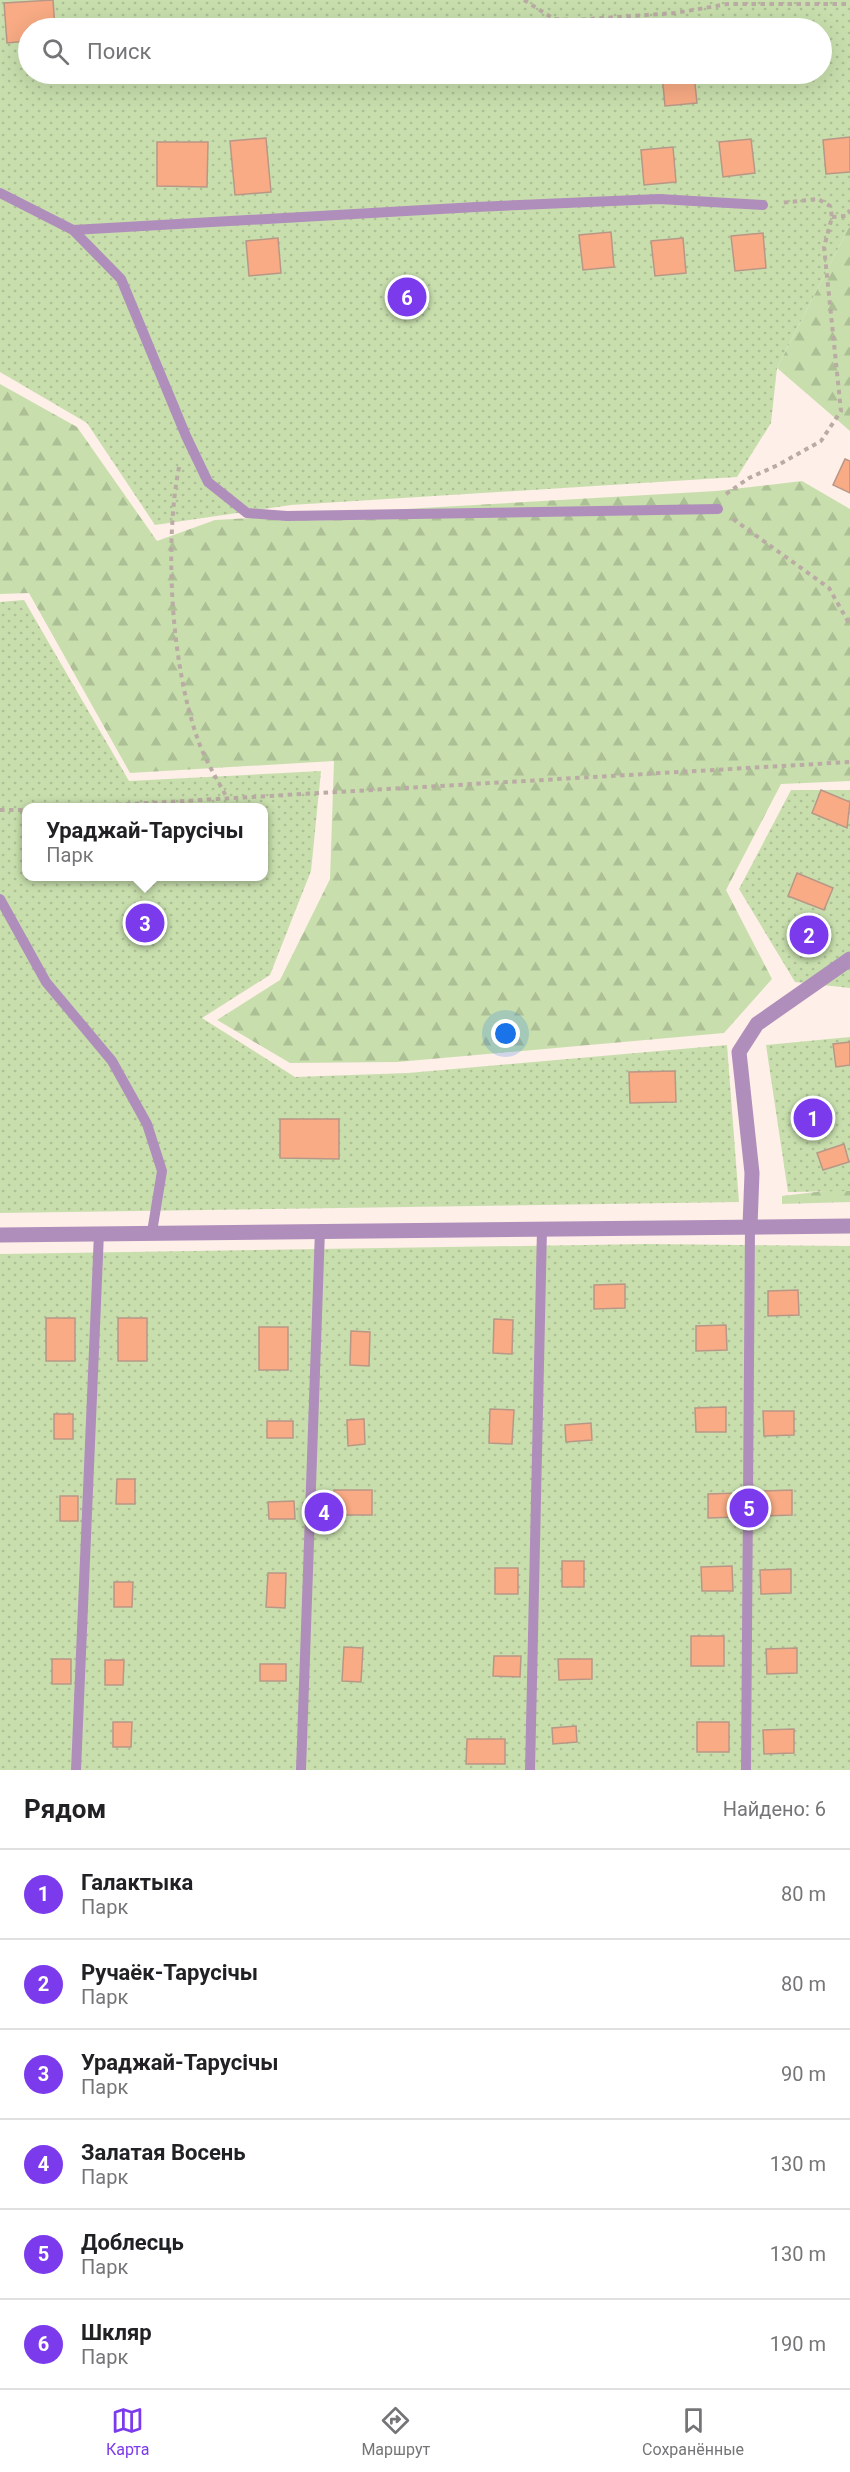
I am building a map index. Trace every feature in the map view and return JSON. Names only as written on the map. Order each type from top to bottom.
[{"type":"street","points":[[750,1226],[752,1173],[739,1052],[757,1024],[850,959]]},
{"type":"street","points":[[0,1235],[850,1226]]},
{"type":"lane","points":[[0,194],[73,230],[121,279],[186,436],[208,482],[247,513],[287,516],[718,509]]},
{"type":"lane","points":[[73,230],[659,199],[764,205]]},
{"type":"lane","points":[[0,899],[46,982],[112,1060],[147,1124],[162,1171],[152,1232]]},
{"type":"lane","points":[[746,1770],[750,1226]]},
{"type":"lane","points":[[530,1770],[542,1228]]},
{"type":"lane","points":[[301,1770],[320,1230]]},
{"type":"lane","points":[[76,1770],[99,1233]]},
{"type":"path","points":[[524,0],[552,18]]},
{"type":"path","points":[[612,18],[675,13],[728,4],[850,4]]},
{"type":"path","points":[[764,205],[818,199],[830,206],[832,217],[824,247],[841,411],[821,441],[724,494],[718,509],[829,588],[850,625]]},
{"type":"path","points":[[832,217],[846,216],[850,210]]},
{"type":"path","points":[[186,436],[172,502],[172,604],[184,682],[198,740],[227,798]]},
{"type":"path","points":[[136,803],[850,762]]},
{"type":"path","points":[[0,810],[22,810]]},
{"type":"green space","points":[[0,0],[850,0],[850,225],[777,368],[771,423],[737,477],[291,505],[155,525],[87,423],[0,372]]},
{"type":"green space","points":[[850,225],[850,431],[777,368]]},
{"type":"green space","points":[[0,384],[77,427],[157,541],[215,520],[716,491],[802,481],[850,509],[850,781],[781,784],[726,890],[772,979],[724,1033],[397,1062],[290,1063],[217,1020],[280,980],[330,879],[334,761],[130,773],[29,593],[0,594]]},
{"type":"green space","points":[[24,600],[129,781],[321,771],[311,871],[270,975],[202,1018],[295,1077],[408,1073],[727,1045],[739,1202],[0,1213],[0,602]]},
{"type":"green space","points":[[791,790],[850,790],[850,988],[795,982],[739,889]]},
{"type":"green space","points":[[850,1037],[850,1191],[788,1192],[766,1045]]},
{"type":"green space","points":[[850,1188],[850,1202],[782,1204],[782,1196]]},
{"type":"green space","points":[[647,1244],[850,1246],[850,1770],[0,1770],[0,1254]]},
{"type":"building","points":[[53,0],[54,18],[18,18],[18,42],[7,43],[4,3]]},
{"type":"building","points":[[663,84],[695,84],[697,103],[665,106]]},
{"type":"building","points":[[850,137],[850,172],[826,174],[823,140]]},
{"type":"building","points":[[266,138],[271,192],[235,195],[230,141]]},
{"type":"building","points":[[751,139],[755,173],[723,177],[719,142]]},
{"type":"building","points":[[157,142],[208,142],[207,187],[157,186]]},
{"type":"building","points":[[673,147],[676,182],[644,185],[641,150]]},
{"type":"building","points":[[611,232],[614,267],[583,270],[579,235]]},
{"type":"building","points":[[763,233],[766,268],[735,271],[731,236]]},
{"type":"building","points":[[278,238],[281,273],[249,276],[246,241]]},
{"type":"building","points":[[683,238],[686,273],[655,276],[651,241]]},
{"type":"building","points":[[845,459],[850,461],[850,493],[833,485]]},
{"type":"building","points":[[821,790],[850,802],[847,828],[812,813]]},
{"type":"building","points":[[797,873],[833,888],[824,910],[788,896]]},
{"type":"building","points":[[850,1042],[850,1065],[836,1067],[833,1044]]},
{"type":"building","points":[[675,1071],[676,1102],[630,1103],[629,1072]]},
{"type":"building","points":[[280,1119],[339,1119],[339,1159],[280,1158]]},
{"type":"building","points":[[844,1144],[849,1162],[823,1170],[817,1153]]},
{"type":"building","points":[[625,1284],[625,1308],[594,1309],[594,1285]]},
{"type":"building","points":[[798,1290],[799,1315],[768,1316],[768,1291]]},
{"type":"building","points":[[46,1318],[75,1318],[75,1361],[46,1361]]},
{"type":"building","points":[[118,1318],[147,1318],[147,1361],[118,1361]]},
{"type":"building","points":[[494,1319],[513,1320],[512,1354],[493,1353]]},
{"type":"building","points":[[726,1325],[727,1350],[696,1351],[696,1326]]},
{"type":"building","points":[[259,1327],[288,1327],[288,1370],[259,1370]]},
{"type":"building","points":[[351,1331],[370,1332],[369,1366],[350,1365]]},
{"type":"building","points":[[726,1407],[726,1432],[696,1432],[695,1408]]},
{"type":"building","points":[[490,1409],[514,1410],[512,1444],[489,1443]]},
{"type":"building","points":[[763,1411],[794,1411],[794,1435],[764,1436]]},
{"type":"building","points":[[54,1414],[73,1414],[73,1439],[54,1439]]},
{"type":"building","points":[[364,1419],[365,1444],[348,1446],[347,1420]]},
{"type":"building","points":[[267,1421],[293,1421],[293,1438],[267,1438]]},
{"type":"building","points":[[591,1423],[592,1440],[566,1442],[565,1425]]},
{"type":"building","points":[[117,1479],[135,1479],[135,1504],[116,1504]]},
{"type":"building","points":[[334,1490],[372,1490],[372,1515],[334,1515]]},
{"type":"building","points":[[792,1490],[792,1515],[762,1516],[761,1491]]},
{"type":"building","points":[[739,1493],[739,1517],[708,1518],[708,1494]]},
{"type":"building","points":[[60,1496],[78,1496],[78,1521],[60,1521]]},
{"type":"building","points":[[294,1501],[295,1519],[269,1519],[268,1502]]},
{"type":"building","points":[[562,1561],[584,1561],[584,1587],[562,1587]]},
{"type":"building","points":[[732,1566],[733,1591],[702,1591],[701,1567]]},
{"type":"building","points":[[495,1568],[518,1568],[518,1594],[495,1594]]},
{"type":"building","points":[[791,1569],[791,1593],[761,1594],[760,1570]]},
{"type":"building","points":[[268,1573],[286,1573],[285,1608],[266,1607]]},
{"type":"building","points":[[114,1582],[133,1582],[132,1607],[114,1607]]},
{"type":"building","points":[[691,1636],[724,1636],[724,1666],[691,1666]]},
{"type":"building","points":[[344,1647],[363,1648],[361,1682],[342,1681]]},
{"type":"building","points":[[797,1648],[797,1673],[767,1674],[766,1649]]},
{"type":"building","points":[[494,1656],[521,1656],[520,1677],[493,1676]]},
{"type":"building","points":[[52,1659],[71,1659],[71,1684],[52,1684]]},
{"type":"building","points":[[558,1659],[592,1659],[592,1679],[559,1680]]},
{"type":"building","points":[[105,1660],[124,1660],[123,1685],[105,1685]]},
{"type":"building","points":[[260,1664],[286,1664],[286,1681],[260,1681]]},
{"type":"building","points":[[113,1722],[132,1722],[131,1747],[113,1747]]},
{"type":"building","points":[[697,1722],[729,1722],[729,1752],[697,1752]]},
{"type":"building","points":[[576,1726],[577,1742],[553,1744],[552,1728]]},
{"type":"building","points":[[794,1729],[794,1753],[764,1754],[763,1730]]},
{"type":"building","points":[[467,1739],[505,1739],[505,1764],[466,1764]]},
{"type":"place","name":"Шкляр","points":[[407,297]]},
{"type":"place","name":"Ураджай-Тарусічы","points":[[145,923]]},
{"type":"place","name":"Ручаёк-Тарусічы","points":[[809,935]]},
{"type":"place","name":"Галактыка","points":[[813,1118]]},
{"type":"place","name":"Доблесць","points":[[749,1508]]},
{"type":"place","name":"Залатая Восень","points":[[324,1512]]}]
